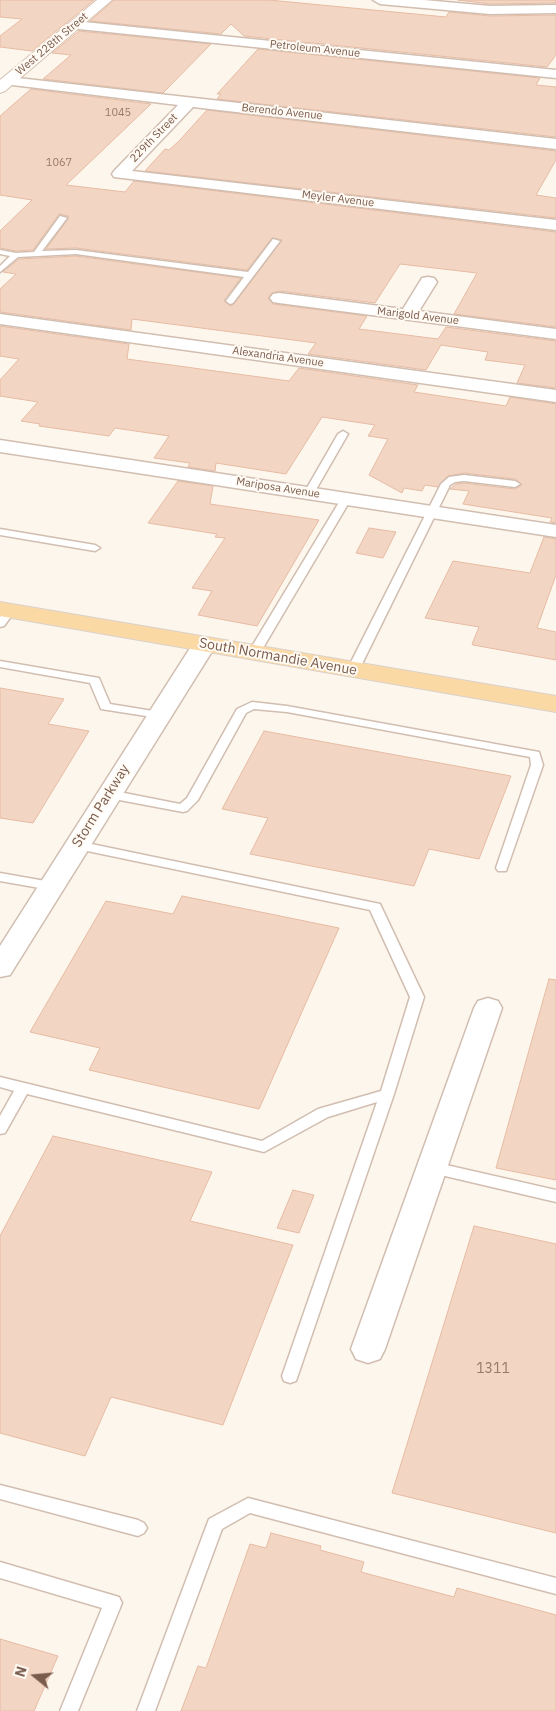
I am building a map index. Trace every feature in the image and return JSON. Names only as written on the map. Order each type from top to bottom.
[{"type":"main road","name":"South Normandie Avenue","points":[[3,614],[254,653],[556,704]]},
{"type":"street","name":"West 228th Street","points":[[4,85],[105,0]]},
{"type":"street","points":[[380,0],[490,10],[539,11],[556,9]]},
{"type":"street","name":"Petroleum Avenue","points":[[74,25],[556,74]]},
{"type":"street","name":"Berendo Avenue","points":[[4,85],[189,102],[556,144]]},
{"type":"street","name":"229th Street","points":[[120,174],[189,102]]},
{"type":"street","name":"Meyler Avenue","points":[[120,174],[556,225]]},
{"type":"street","points":[[408,315],[428,282]]},
{"type":"street","name":"Marigold Avenue","points":[[279,298],[556,334]]},
{"type":"street","name":"Alexandria Avenue","points":[[0,319],[556,396]]},
{"type":"street","name":"Mariposa Avenue","points":[[0,448],[556,531]]},
{"type":"street","name":"Storm Parkway","points":[[0,968],[8,940],[51,886],[204,645]]},
{"type":"street","points":[[368,1349],[488,1008]]},
{"type":"lane","points":[[36,254],[63,218]]},
{"type":"lane","points":[[230,301],[276,241]]},
{"type":"lane","points":[[0,252],[16,255],[76,252],[250,275]]},
{"type":"lane","points":[[0,270],[16,255]]},
{"type":"lane","points":[[309,493],[343,434]]},
{"type":"lane","points":[[353,670],[434,512],[446,484],[452,479],[464,478],[515,484]]},
{"type":"lane","points":[[254,653],[346,499]]},
{"type":"lane","points":[[0,532],[95,548]]},
{"type":"lane","points":[[0,664],[95,680],[104,707],[159,715]]},
{"type":"lane","points":[[109,794],[182,808],[192,800],[241,711],[252,705],[296,710],[535,754],[537,765],[502,868]]},
{"type":"lane","points":[[77,845],[375,907],[417,997],[290,1376]]},
{"type":"lane","points":[[0,877],[51,886]]},
{"type":"lane","points":[[0,1082],[264,1147],[323,1113],[386,1094]]},
{"type":"lane","points":[[0,1129],[23,1088]]},
{"type":"lane","points":[[433,1168],[556,1196]]},
{"type":"lane","points":[[0,1492],[138,1528]]},
{"type":"lane","points":[[146,1711],[215,1524],[248,1505],[556,1586]]},
{"type":"lane","points":[[0,1570],[113,1603],[68,1711]]},
{"type":"building","points":[[0,0],[94,0],[32,51],[0,47],[0,36],[22,19],[0,17]]},
{"type":"building","points":[[114,0],[269,0],[446,17],[449,12],[490,16],[556,15],[556,55],[547,67],[244,36],[231,24],[221,34],[90,21]]},
{"type":"building","points":[[458,0],[556,0],[556,3],[490,4]]},
{"type":"building","points":[[79,31],[211,44],[163,93],[43,79],[71,55],[52,53]]},
{"type":"building","points":[[258,49],[540,78],[536,85],[556,87],[556,137],[217,99],[221,94],[217,94]]},
{"type":"building","points":[[31,89],[151,104],[66,185],[125,192],[134,181],[556,232],[556,327],[454,314],[477,273],[400,264],[375,303],[279,291],[272,293],[268,298],[273,304],[367,316],[359,329],[438,339],[446,327],[556,341],[556,388],[517,383],[525,365],[485,360],[488,352],[441,345],[426,370],[308,354],[316,343],[132,319],[131,330],[0,312],[0,289],[16,274],[3,272],[19,259],[76,256],[241,278],[224,300],[231,306],[282,240],[272,238],[247,270],[76,248],[46,249],[68,219],[68,216],[59,214],[33,250],[16,251],[0,248],[0,231],[32,200],[0,195],[0,116]]},
{"type":"building","points":[[207,110],[556,151],[556,160],[536,195],[556,198],[556,218],[145,171],[165,149],[169,150],[179,141]]},
{"type":"building","points":[[0,326],[129,344],[127,359],[289,381],[299,368],[418,385],[414,392],[506,406],[510,397],[556,404],[556,523],[550,522],[552,518],[463,504],[469,491],[450,489],[456,484],[464,483],[515,489],[522,485],[515,479],[464,473],[448,476],[438,487],[425,485],[422,491],[404,488],[402,493],[369,475],[388,439],[368,436],[375,425],[322,417],[286,474],[216,463],[215,471],[188,467],[190,463],[154,458],[169,436],[115,428],[109,436],[39,426],[40,424],[21,421],[38,402],[0,396],[0,380],[19,359],[0,356]]},
{"type":"building","points":[[178,481],[213,486],[210,504],[319,520],[257,626],[198,615],[212,591],[192,588],[225,538],[215,537],[217,534],[148,523]]},
{"type":"building","points":[[369,528],[396,532],[383,558],[356,553]]},
{"type":"building","points":[[544,537],[556,539],[556,575],[537,628],[556,632],[556,660],[473,645],[479,627],[425,618],[453,561],[530,573]]},
{"type":"building","points":[[0,688],[64,699],[48,724],[89,731],[33,823],[0,818]]},
{"type":"building","points":[[264,731],[511,776],[479,859],[429,849],[414,886],[250,854],[268,818],[222,809]]},
{"type":"building","points":[[182,896],[339,928],[259,1109],[89,1070],[100,1048],[30,1032],[106,901],[173,914]]},
{"type":"building","points":[[549,979],[556,980],[556,1180],[496,1168]]},
{"type":"building","points":[[53,1136],[212,1172],[190,1221],[293,1245],[223,1425],[111,1397],[85,1456],[0,1433],[0,1236]]},
{"type":"building","points":[[293,1190],[314,1195],[299,1233],[277,1228]]},
{"type":"building","points":[[474,1226],[556,1244],[556,1533],[392,1493]]},
{"type":"building","points":[[271,1533],[321,1546],[320,1550],[364,1562],[361,1572],[454,1597],[457,1588],[556,1615],[556,1711],[181,1711],[198,1666],[206,1668],[250,1544],[266,1548]]},
{"type":"building","points":[[0,1639],[58,1656],[34,1711],[0,1711]]}]
